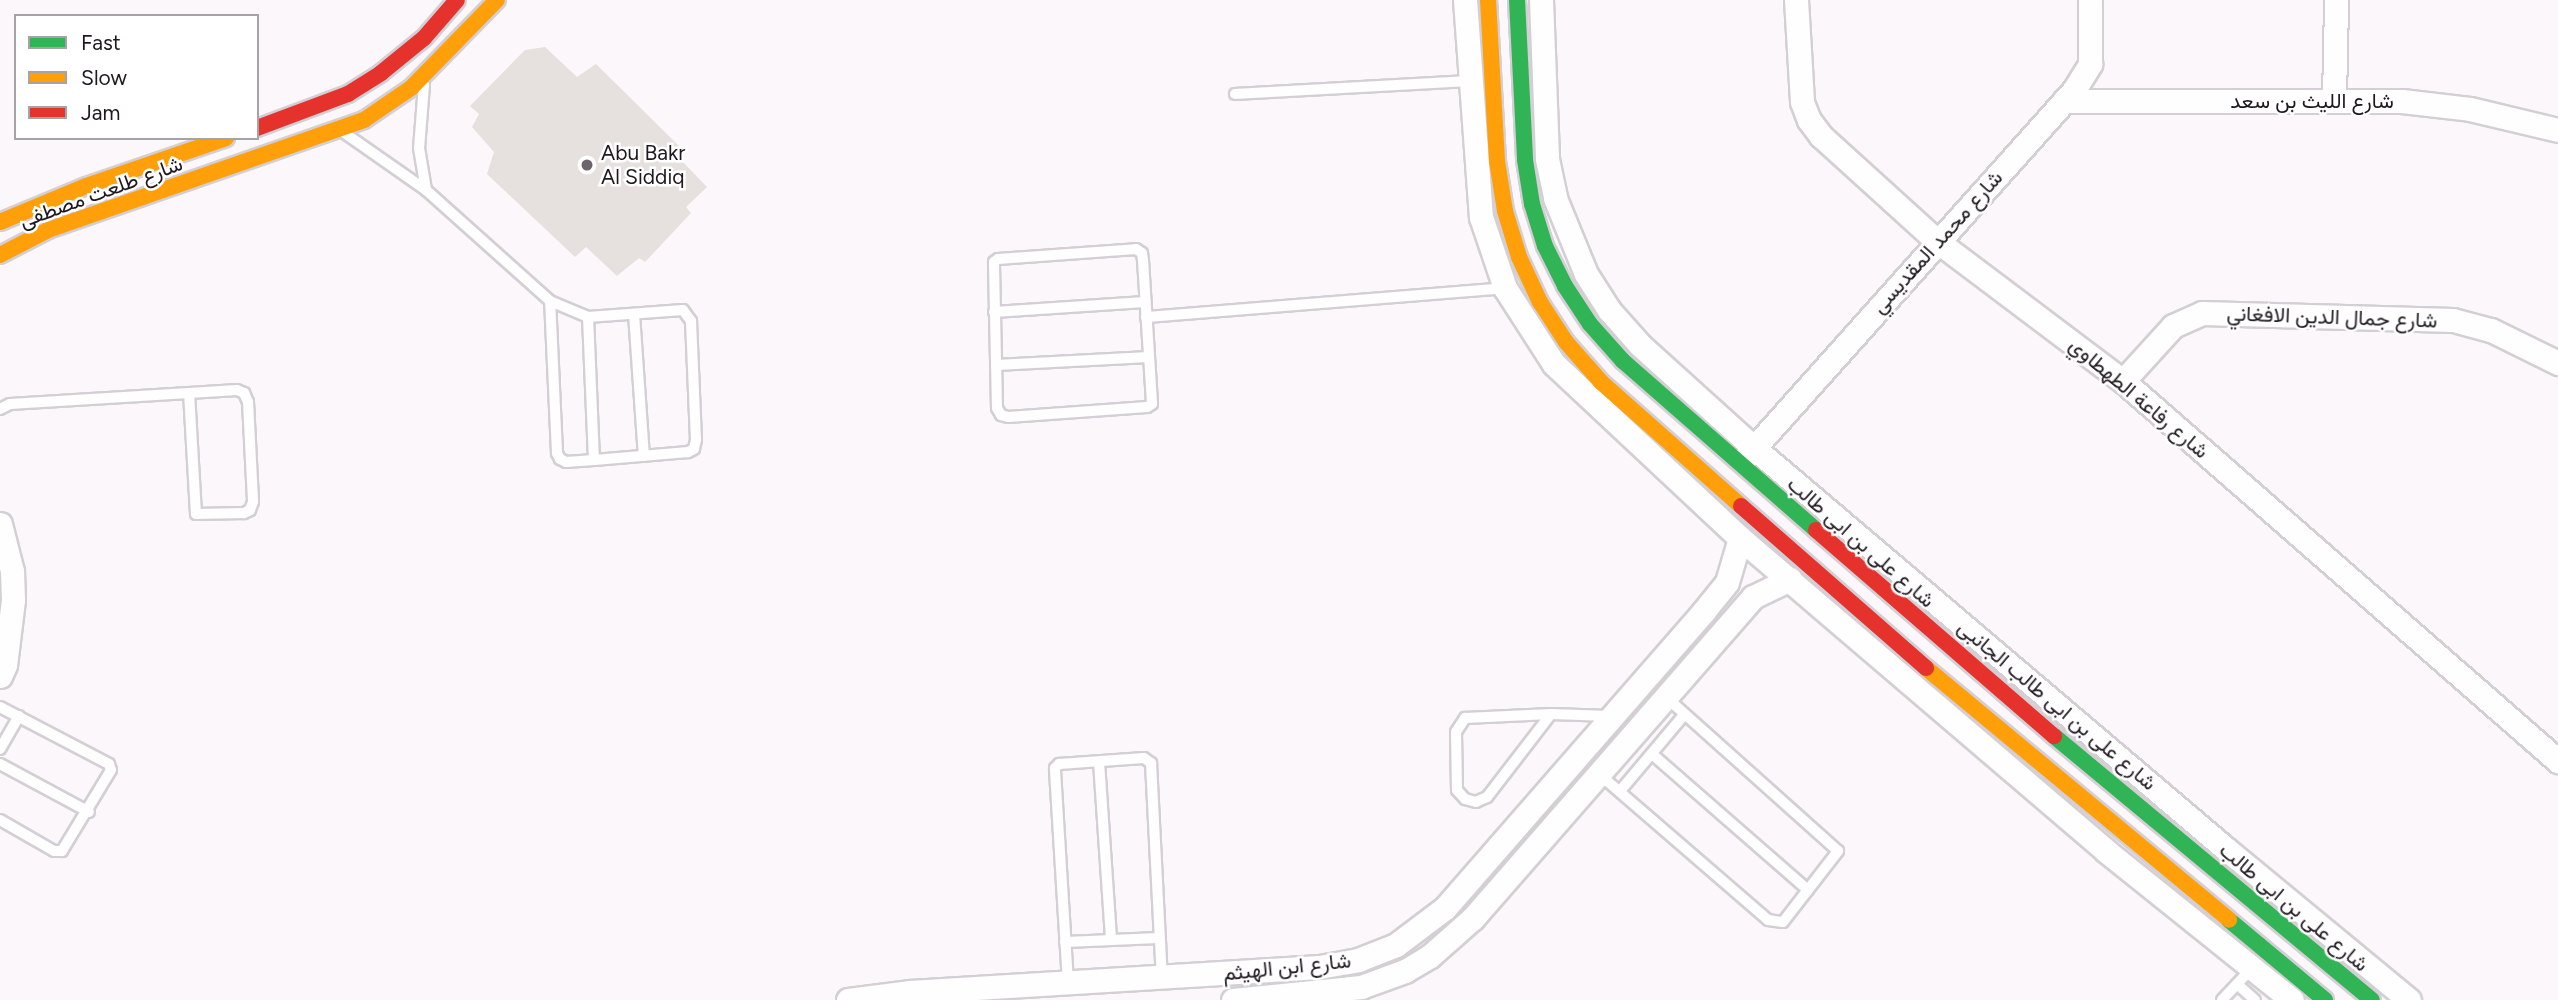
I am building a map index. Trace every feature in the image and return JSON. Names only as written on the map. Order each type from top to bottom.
[{"type":"street","points":[[259,127],[348,94],[370,80],[424,38],[457,0]]},
{"type":"street","name":"شارع طلعت مصطفى","points":[[0,255],[48,230],[340,130],[386,107],[426,75],[497,0]]},
{"type":"street","points":[[1465,0],[1481,217],[1506,288],[1554,364],[1740,538],[1790,579],[1991,724],[2325,1000]]},
{"type":"street","points":[[1488,0],[1497,160],[1505,211],[1519,257],[1540,302],[1566,342],[1601,382],[2106,851],[2244,976],[2292,1000]]},
{"type":"street","name":"شارع على بن ابى طالب","points":[[1517,0],[1525,160],[1532,204],[1545,246],[1565,286],[1590,324],[1623,361],[1746,456],[2012,701],[2372,1000]]},
{"type":"street","name":"شارع على بن ابى طالب الجانبى","points":[[1541,0],[1547,159],[1555,198],[1568,237],[1586,274],[1609,310],[1746,456],[2409,1000]]},
{"type":"street","name":"شارع رفاعة الطهطاوي","points":[[1796,0],[1800,83],[1809,120],[1821,136],[1937,241],[2123,380],[2558,761]]},
{"type":"street","name":"شارع محمد المقديسي","points":[[1746,456],[2064,101],[2090,64],[2090,0]]},
{"type":"street","points":[[2334,99],[2336,0]]},
{"type":"street","name":"شارع الليث بن سعد","points":[[2064,101],[2402,101],[2470,109],[2558,130]]},
{"type":"street","name":"شارع طلعت مصطفى","points":[[0,222],[86,186],[220,140]]},
{"type":"street","name":"شارع جمال الدين الافغاني","points":[[2123,380],[2174,326],[2202,313],[2453,320],[2491,330],[2558,363]]},
{"type":"street","points":[[0,524],[12,571],[13,600],[5,665],[0,676]]},
{"type":"street","name":"شارع ابن الهيثم","points":[[848,1000],[910,992],[1068,985],[1114,991],[1161,979],[1339,964],[1396,945],[1445,908],[1727,582],[1740,538]]},
{"type":"street","name":"شارع ابن الهيثم","points":[[1233,1000],[1361,987],[1405,971],[1430,956],[1474,918],[1752,597],[1790,579]]},
{"type":"street","points":[[1991,724],[2012,701]]},
{"type":"lane","points":[[426,75],[420,112],[419,148],[426,190]]},
{"type":"lane","points":[[1236,94],[1469,81]]},
{"type":"lane","points":[[340,130],[426,190],[550,301],[588,317],[683,310],[691,321],[696,440],[694,449],[688,452],[566,462],[557,453],[550,301]]},
{"type":"lane","points":[[1136,249],[1142,253],[1145,303],[1152,404],[1147,407],[1008,417],[1001,415],[997,408],[992,270],[994,262],[998,259],[1136,249]]},
{"type":"lane","points":[[1146,317],[1506,288]]},
{"type":"lane","points":[[994,312],[1145,303]]},
{"type":"lane","points":[[634,314],[644,456]]},
{"type":"lane","points":[[588,317],[594,460]]},
{"type":"lane","points":[[996,365],[1149,357]]},
{"type":"lane","points":[[0,409],[10,404],[237,390],[244,393],[248,402],[253,502],[250,510],[196,514],[189,393]]},
{"type":"lane","points":[[1599,774],[1768,920],[1783,922],[1838,851],[1666,697]]},
{"type":"lane","points":[[0,706],[109,764],[110,775],[62,851],[54,851],[0,820]]},
{"type":"lane","points":[[1551,714],[1487,797],[1476,802],[1465,799],[1457,790],[1456,732],[1460,722],[1472,716],[1551,714],[1613,716]]},
{"type":"lane","points":[[1620,791],[1685,715]]},
{"type":"lane","points":[[0,750],[19,716]]},
{"type":"lane","points":[[1652,754],[1808,890]]},
{"type":"lane","points":[[1068,985],[1054,773],[1059,764],[1144,758],[1152,763],[1161,979]]},
{"type":"lane","points":[[1099,762],[1111,940]]},
{"type":"lane","points":[[0,764],[89,812]]},
{"type":"lane","points":[[1065,942],[1160,938]]},
{"type":"lane","points":[[2222,1000],[2244,976],[2255,1000]]},
{"type":"building","name":"Abu Bakr Al Siddiq","points":[[545,47],[577,77],[596,64],[680,147],[676,155],[707,187],[686,207],[691,213],[645,262],[639,258],[617,276],[586,247],[575,257],[487,174],[494,152],[472,127],[479,114],[470,106],[525,50]]},
{"type":"traffic: fast","points":[[1517,0],[1525,160],[1532,204],[1545,246],[1565,286],[1590,324],[1623,361],[1816,530]]},
{"type":"traffic: fast","points":[[2054,736],[2372,1000]]},
{"type":"traffic: fast","points":[[2229,920],[2325,1000]]},
{"type":"traffic: slow","points":[[0,255],[48,230],[364,120],[411,88],[497,0]]},
{"type":"traffic: slow","points":[[1488,0],[1497,161],[1505,211],[1519,257],[1540,302],[1566,342],[1601,382],[1741,506]]},
{"type":"traffic: slow","points":[[0,222],[86,186],[220,140]]},
{"type":"traffic: slow","points":[[1926,668],[2229,920]]},
{"type":"traffic: jam","points":[[259,127],[348,94],[381,73],[424,38],[457,0]]},
{"type":"traffic: jam","points":[[1741,506],[1926,668]]},
{"type":"traffic: jam","points":[[1816,530],[2054,736]]},
{"type":"place","name":"Abu Bakr Al Siddiq","points":[[587,165]]}]
